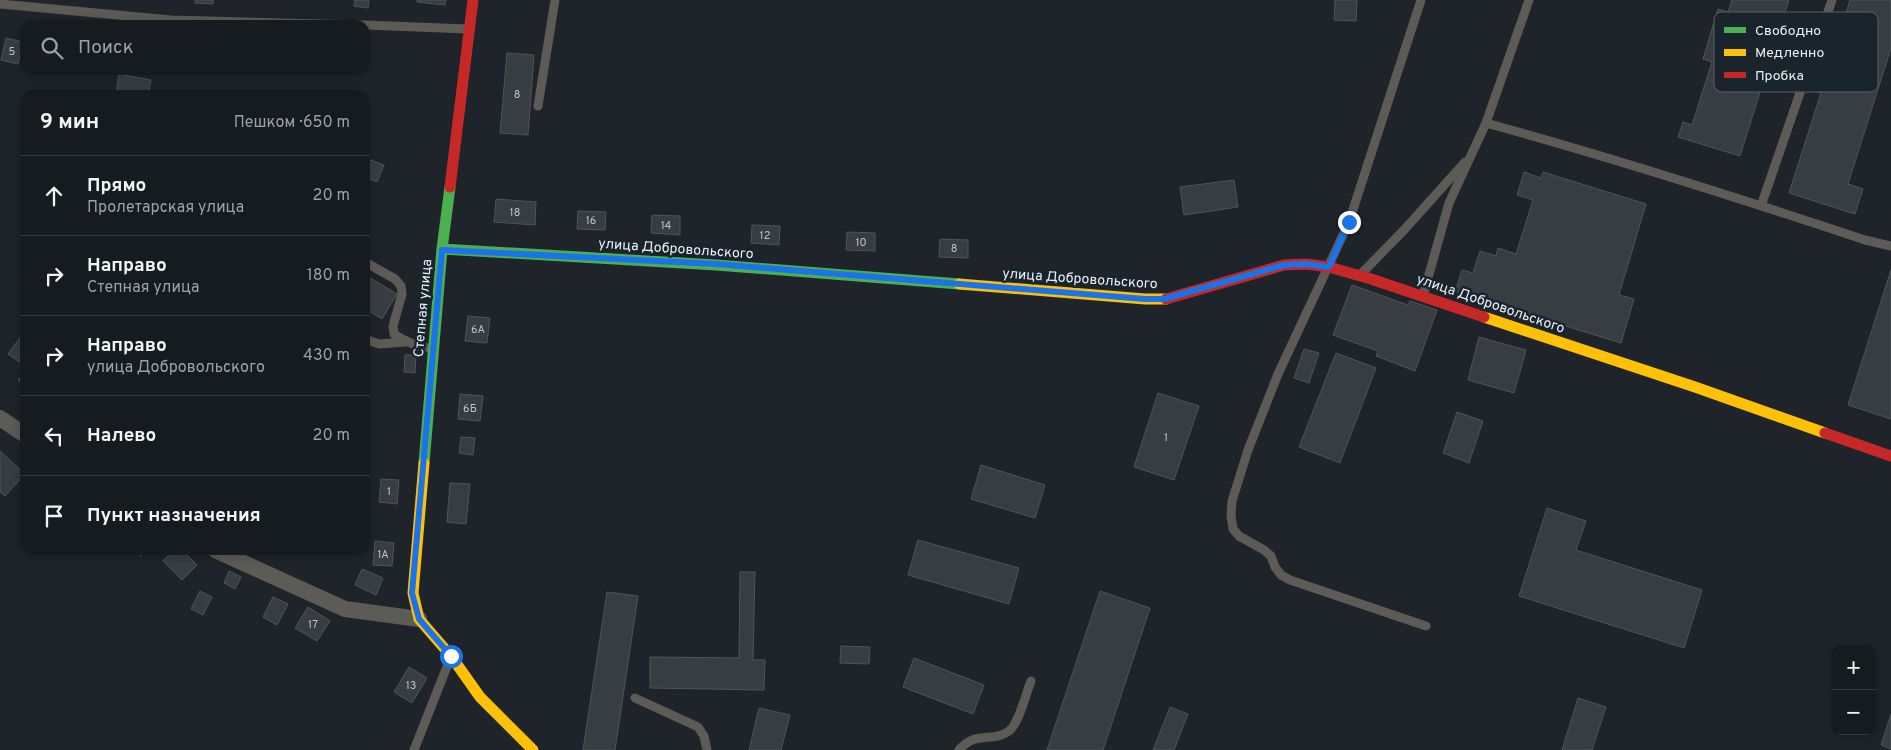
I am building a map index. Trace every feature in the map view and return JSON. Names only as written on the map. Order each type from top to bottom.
[{"type":"street","name":"Степная улица","points":[[419,619],[412,593],[433,349],[442,250],[473,0]]},
{"type":"street","name":"улица Добровольского","points":[[442,250],[716,264],[1145,299],[1164,299],[1284,265],[1306,264],[1329,267],[1423,296],[1722,396],[1891,456]]},
{"type":"street","points":[[0,418],[20,432]]},
{"type":"street","points":[[226,555],[345,608],[419,619],[451,656],[480,697],[533,750]]},
{"type":"lane","points":[[538,106],[555,0]]},
{"type":"lane","points":[[1421,0],[1349,222],[1278,374],[1248,450],[1232,501],[1231,516],[1233,528],[1238,536],[1264,550],[1271,556],[1275,567],[1281,575],[1290,580],[1426,626]]},
{"type":"lane","points":[[1423,296],[1449,203],[1486,123],[1529,0]]},
{"type":"lane","points":[[1828,12],[1832,0]]},
{"type":"lane","points":[[0,4],[171,20]]},
{"type":"lane","points":[[370,25],[468,29]]},
{"type":"lane","points":[[1761,206],[1800,92]]},
{"type":"lane","points":[[1486,123],[1594,153],[1865,240],[1891,246]]},
{"type":"lane","points":[[1360,276],[1472,154]]},
{"type":"lane","points":[[370,265],[395,278],[400,286],[402,294],[393,326],[394,334],[406,342],[433,349]]},
{"type":"lane","points":[[370,341],[379,344],[406,342]]},
{"type":"lane","points":[[414,750],[451,656]]},
{"type":"lane","points":[[959,750],[965,743],[978,737],[998,736],[1010,731],[1018,718],[1031,680]]},
{"type":"lane","points":[[635,698],[698,727],[704,736],[707,750]]},
{"type":"building","points":[[195,0],[213,0],[213,4],[195,3]]},
{"type":"building","points":[[355,0],[369,0],[368,8],[354,6]]},
{"type":"building","points":[[417,0],[446,0],[445,5],[417,2]]},
{"type":"building","points":[[1335,0],[1357,0],[1356,21],[1334,20]]},
{"type":"building","points":[[1732,0],[1789,0],[1785,12],[1728,12]]},
{"type":"building","points":[[1850,0],[1891,0],[1891,48],[1878,89],[1878,12],[1846,12]]},
{"type":"building","points":[[1718,9],[1728,12],[1717,12]]},
{"type":"building","points":[[1714,22],[1714,92],[1760,92],[1740,156],[1678,137],[1683,122],[1692,125],[1712,62],[1703,59]]},
{"type":"building","points":[[6,38],[20,41],[18,64],[1,60]]},
{"type":"building","points":[[507,53],[534,55],[528,135],[500,133]]},
{"type":"building","points":[[119,75],[151,80],[149,90],[117,90]]},
{"type":"building","points":[[1817,92],[1877,92],[1848,184],[1863,189],[1855,214],[1789,193],[1821,93]]},
{"type":"building","points":[[370,160],[384,165],[377,182],[370,179]]},
{"type":"building","points":[[1524,172],[1541,178],[1543,172],[1646,204],[1619,295],[1634,299],[1621,343],[1455,292],[1462,270],[1473,273],[1480,251],[1496,256],[1498,248],[1516,254],[1533,200],[1517,195]]},
{"type":"building","points":[[1234,180],[1238,207],[1184,215],[1180,187]]},
{"type":"building","points":[[496,199],[536,202],[535,225],[494,222]]},
{"type":"building","points":[[578,211],[606,212],[605,230],[577,229]]},
{"type":"building","points":[[652,215],[680,216],[680,235],[651,233]]},
{"type":"building","points":[[752,225],[780,226],[779,245],[751,243]]},
{"type":"building","points":[[847,232],[875,233],[875,251],[846,250]]},
{"type":"building","points":[[940,239],[968,240],[968,258],[939,257]]},
{"type":"building","points":[[1891,270],[1891,419],[1848,405]]},
{"type":"building","points":[[370,278],[397,294],[382,319],[370,312]]},
{"type":"building","points":[[1352,285],[1408,305],[1410,301],[1437,310],[1415,371],[1376,356],[1378,351],[1333,335]]},
{"type":"building","points":[[468,316],[490,318],[487,343],[465,341]]},
{"type":"building","points":[[1479,337],[1526,350],[1514,393],[1468,380]]},
{"type":"building","points":[[20,338],[20,362],[8,354]]},
{"type":"building","points":[[1304,349],[1319,353],[1309,383],[1294,378]]},
{"type":"building","points":[[1336,353],[1376,368],[1340,463],[1299,447]]},
{"type":"building","points":[[405,355],[416,355],[415,373],[404,372]]},
{"type":"building","points":[[1158,393],[1199,406],[1174,480],[1134,467]]},
{"type":"building","points":[[460,394],[483,396],[480,421],[458,419]]},
{"type":"building","points":[[1457,412],[1483,421],[1469,463],[1443,453]]},
{"type":"building","points":[[461,437],[475,438],[473,455],[459,453]]},
{"type":"building","points":[[0,451],[20,469],[20,480],[5,496],[0,492]]},
{"type":"building","points":[[981,465],[1045,485],[1035,518],[971,499]]},
{"type":"building","points":[[381,479],[399,480],[397,504],[379,502]]},
{"type":"building","points":[[450,483],[470,484],[466,524],[447,522]]},
{"type":"building","points":[[1547,508],[1586,521],[1576,550],[1702,590],[1684,648],[1519,596]]},
{"type":"building","points":[[918,540],[1019,568],[1009,604],[908,575]]},
{"type":"building","points":[[375,541],[394,543],[392,566],[373,565]]},
{"type":"building","points":[[169,555],[187,555],[197,565],[182,580],[163,561]]},
{"type":"building","points":[[362,569],[383,578],[376,595],[355,585]]},
{"type":"building","points":[[229,571],[241,577],[235,589],[224,583]]},
{"type":"building","points":[[740,572],[755,572],[753,660],[765,660],[764,690],[650,688],[650,657],[739,658]]},
{"type":"building","points":[[200,591],[212,597],[203,615],[191,609]]},
{"type":"building","points":[[1100,591],[1150,608],[1103,750],[1047,750]]},
{"type":"building","points":[[607,592],[638,596],[615,750],[583,750]]},
{"type":"building","points":[[273,597],[288,604],[277,625],[263,617]]},
{"type":"building","points":[[308,607],[330,621],[317,641],[295,628]]},
{"type":"building","points":[[841,646],[870,647],[869,664],[840,663]]},
{"type":"building","points":[[914,658],[984,685],[973,714],[903,687]]},
{"type":"building","points":[[409,667],[427,678],[412,703],[394,692]]},
{"type":"building","points":[[1578,698],[1606,707],[1592,750],[1562,750]]},
{"type":"building","points":[[1170,707],[1188,714],[1174,750],[1153,750]]},
{"type":"building","points":[[759,708],[790,715],[781,750],[749,750]]},
{"type":"building","points":[[1891,714],[1891,749],[1881,745]]},
{"type":"traffic: fast","points":[[424,463],[442,249],[450,187]]},
{"type":"traffic: fast","points":[[442,249],[716,265],[959,284]]},
{"type":"traffic: slow","points":[[959,284],[1145,299],[1166,299]]},
{"type":"traffic: slow","points":[[1484,317],[1695,387],[1825,433]]},
{"type":"traffic: slow","points":[[424,463],[413,593],[419,619],[451,656],[480,697],[533,750]]},
{"type":"traffic: jam","points":[[450,187],[473,0]]},
{"type":"traffic: jam","points":[[1166,299],[1284,265],[1306,264],[1329,267],[1371,279],[1484,317]]},
{"type":"traffic: jam","points":[[1825,433],[1891,456]]},
{"type":"route","points":[[451,656],[419,619],[412,593],[442,250],[716,264],[869,278],[1164,299],[1284,265],[1306,264],[1329,267],[1349,222]]}]
